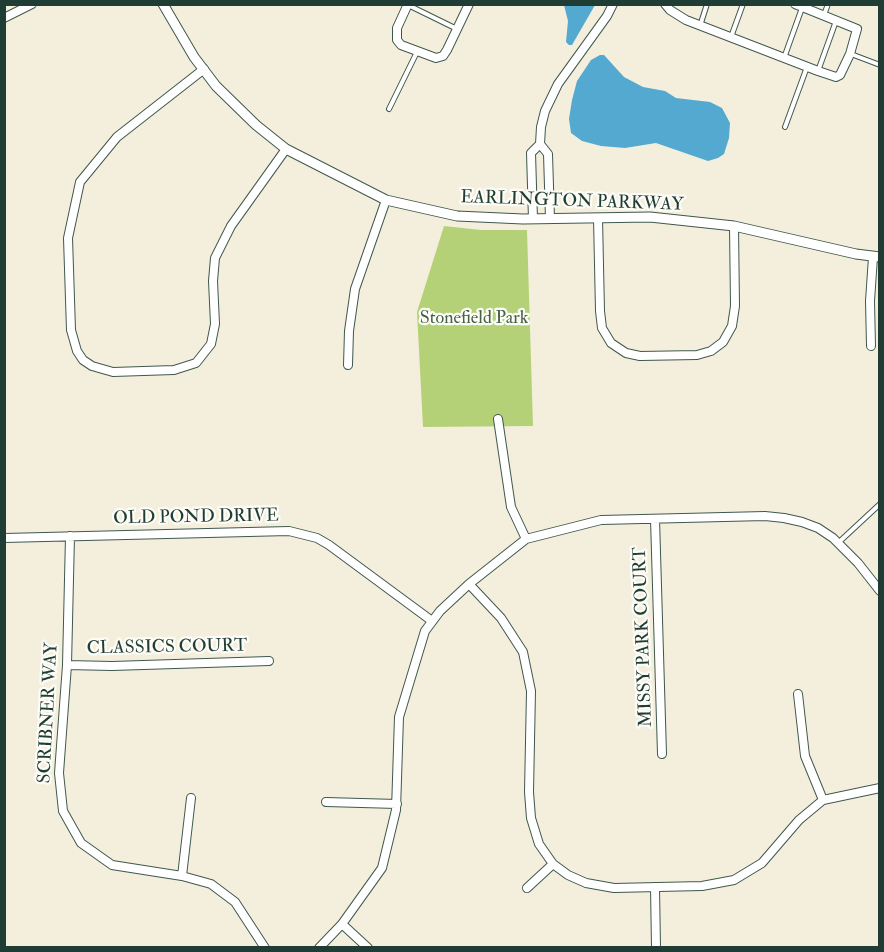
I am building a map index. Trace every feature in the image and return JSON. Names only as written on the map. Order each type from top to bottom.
[{"type":"street","points":[[4,18],[32,4]]},
{"type":"street","name":"EARLINGTON PARKWAY","points":[[163,4],[216,86],[240,109],[286,149],[386,200],[457,216],[533,219],[650,217],[734,226],[876,257]]},
{"type":"street","points":[[408,5],[396,34],[401,45],[436,58],[443,56],[447,50],[469,4]]},
{"type":"street","points":[[533,219],[531,153],[540,144],[541,127],[553,93],[613,4]]},
{"type":"street","points":[[665,4],[686,20],[700,26],[807,67],[836,77],[840,75],[850,54],[857,29],[799,6]]},
{"type":"street","points":[[204,69],[117,137],[80,182],[68,238],[71,330],[76,351],[83,360],[92,366],[113,372],[174,370],[196,363],[211,344],[214,324],[215,258],[231,226],[286,149]]},
{"type":"street","points":[[540,144],[548,154],[550,219]]},
{"type":"street","points":[[348,364],[349,331],[355,290],[386,200]]},
{"type":"street","points":[[598,218],[602,328],[611,344],[626,353],[640,356],[697,356],[711,351],[723,342],[732,326],[735,306],[734,226]]},
{"type":"street","points":[[871,346],[870,301],[876,257]]},
{"type":"street","points":[[498,419],[511,507],[526,539]]},
{"type":"street","points":[[319,948],[342,924],[382,868],[397,804],[399,717],[425,631],[440,611],[469,584],[526,539],[601,520],[765,516],[784,518],[818,528],[838,543],[858,563],[879,591]]},
{"type":"street","name":"MISSY PARK COURT","points":[[655,519],[662,754]]},
{"type":"street","name":"OLD POND DRIVE","points":[[4,538],[275,530],[304,534],[329,545],[432,621]]},
{"type":"street","name":"SCRIBNER WAY","points":[[70,536],[67,664],[58,773],[63,811],[81,843],[112,864],[182,876],[211,884],[235,902],[265,948]]},
{"type":"street","points":[[469,584],[501,618],[523,652],[531,691],[529,792],[531,818],[539,844],[553,864],[586,884],[614,888],[702,886],[734,880],[762,863],[799,820],[823,800],[879,788]]},
{"type":"street","name":"CLASSICS COURT","points":[[67,664],[112,666],[269,661]]},
{"type":"street","points":[[798,694],[805,756],[823,800]]},
{"type":"street","points":[[182,876],[191,798]]},
{"type":"street","points":[[326,802],[397,804]]},
{"type":"street","points":[[527,888],[553,864]]},
{"type":"street","points":[[655,887],[656,948]]},
{"type":"street","points":[[342,924],[368,948]]},
{"type":"lane","points":[[700,26],[707,4]]},
{"type":"lane","points":[[731,37],[743,4]]},
{"type":"lane","points":[[824,16],[828,4]]},
{"type":"lane","points":[[408,5],[457,29]]},
{"type":"lane","points":[[784,58],[799,6]]},
{"type":"lane","points":[[818,70],[836,21]]},
{"type":"lane","points":[[389,109],[417,52]]},
{"type":"lane","points":[[850,54],[879,65]]},
{"type":"lane","points":[[785,127],[807,67]]},
{"type":"lane","points":[[838,543],[879,504]]},
{"type":"green space","name":"Stonefield Park","points":[[444,226],[481,230],[527,230],[533,426],[423,427],[417,312]]},
{"type":"water","points":[[564,5],[595,5],[572,45],[566,42],[568,21]]},
{"type":"water","points":[[604,55],[624,77],[643,87],[665,91],[676,98],[710,102],[722,108],[730,123],[729,138],[724,154],[708,161],[656,143],[625,148],[601,146],[582,141],[571,133],[569,119],[577,81],[591,60]]}]
